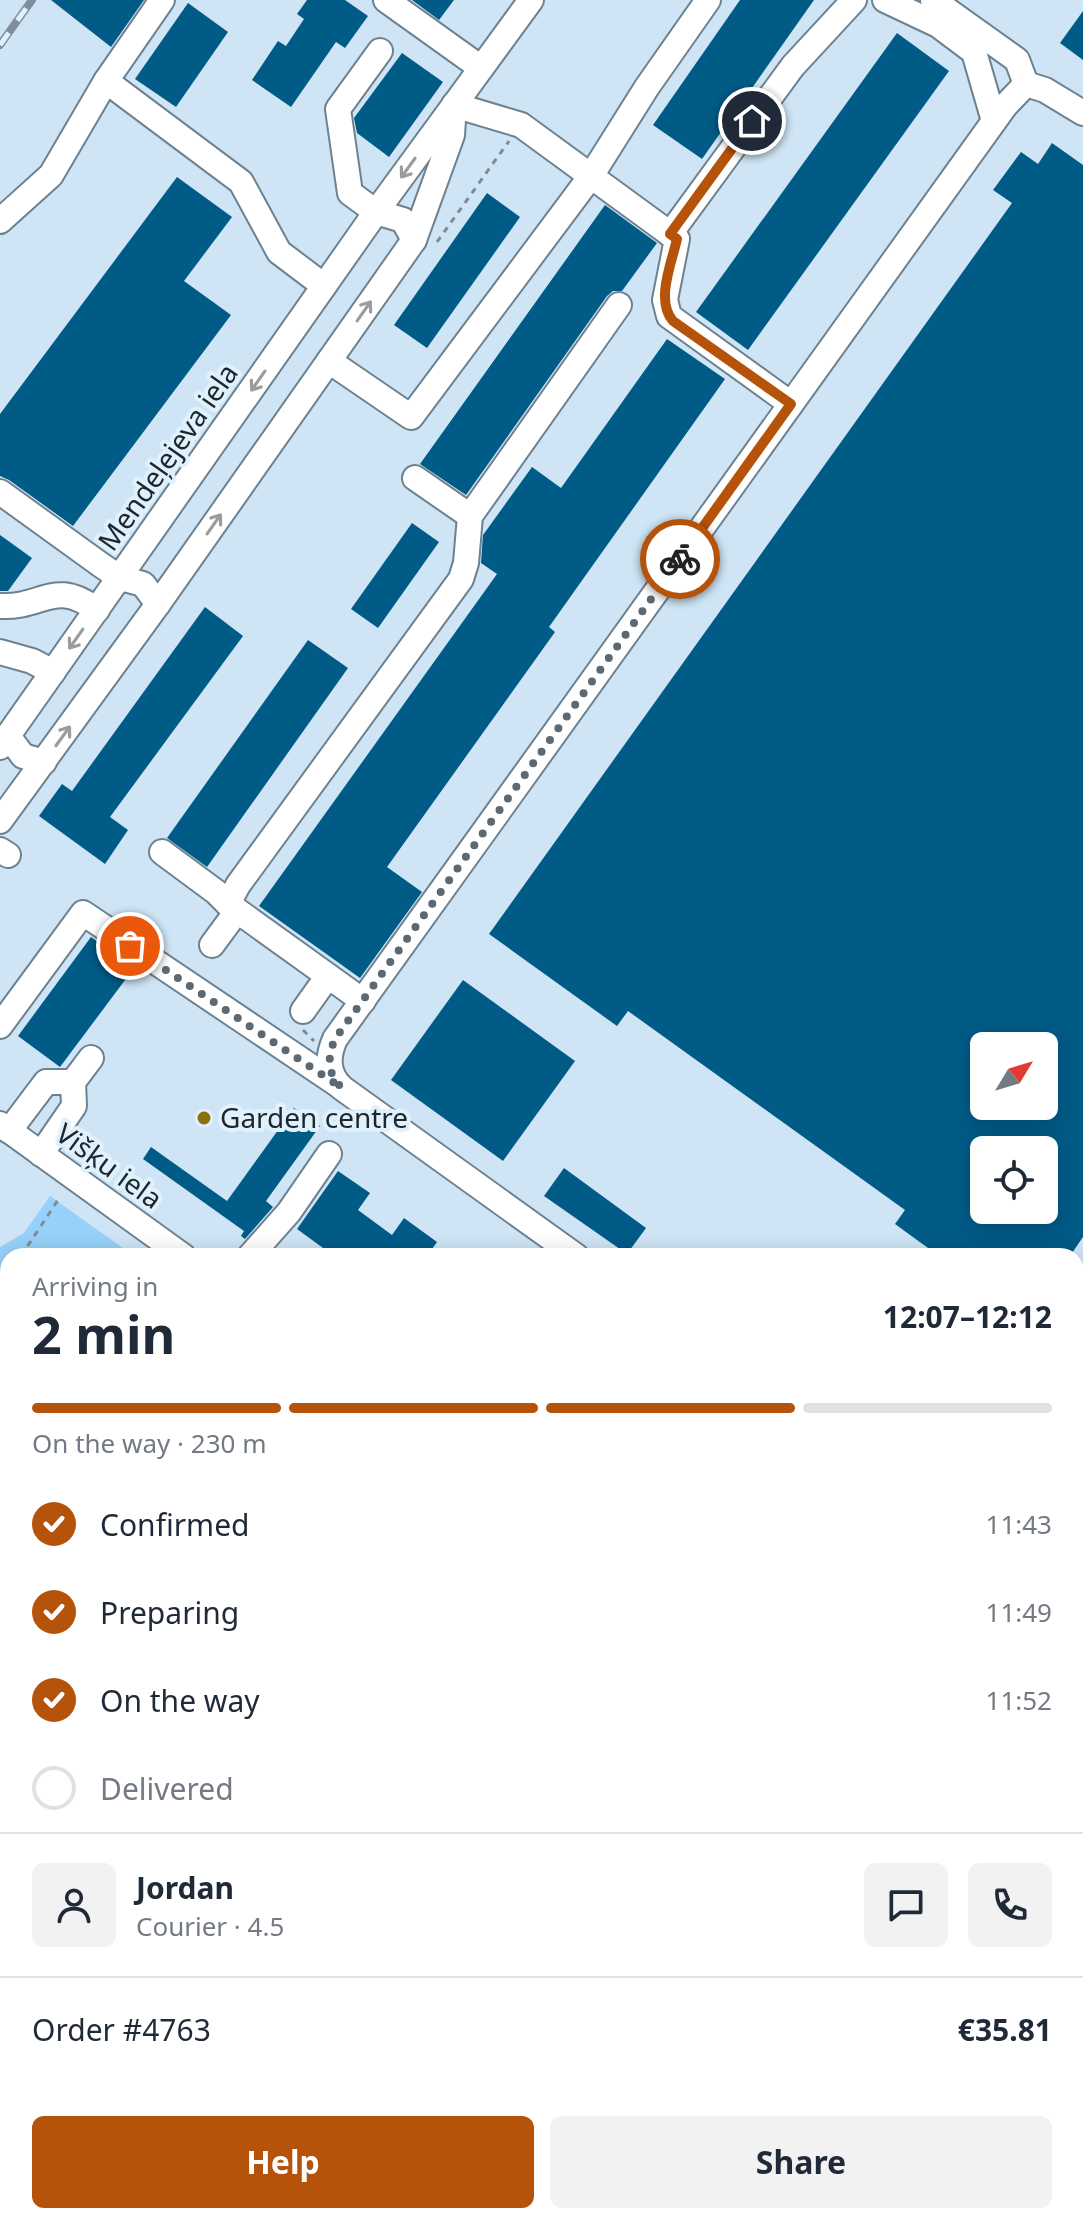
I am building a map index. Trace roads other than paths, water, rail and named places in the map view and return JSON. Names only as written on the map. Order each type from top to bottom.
[{"type":"street","points":[[0,221],[51,175],[106,81],[162,0]]},
{"type":"street","points":[[386,0],[481,68]]},
{"type":"street","name":"Mendeļejeva iela","points":[[44,762],[23,756],[4,741],[376,212],[531,0]]},
{"type":"street","points":[[329,361],[411,417],[591,176],[647,87],[708,0]]},
{"type":"street","points":[[670,234],[793,66],[854,0]]},
{"type":"street","points":[[885,0],[938,25],[974,52],[994,121]]},
{"type":"street","points":[[933,0],[1017,60],[1026,84],[1054,94],[1083,113]]},
{"type":"street","points":[[380,51],[338,109],[350,193],[376,212],[403,220],[414,240]]},
{"type":"street","points":[[106,81],[241,182],[279,252],[324,286]]},
{"type":"street","points":[[342,1088],[330,1069],[331,1050],[363,1001],[994,121],[1026,84]]},
{"type":"street","points":[[0,821],[158,604],[414,240],[452,135],[454,105],[521,125],[677,239],[665,300],[669,316],[791,404]]},
{"type":"street","points":[[212,945],[233,908],[238,885],[461,579],[466,563],[470,516],[619,305]]},
{"type":"street","points":[[415,478],[470,516]]},
{"type":"street","points":[[0,492],[120,578],[143,584],[158,604]]},
{"type":"street","points":[[0,606],[58,594],[78,596],[97,610]]},
{"type":"street","points":[[0,652],[32,661],[53,672]]},
{"type":"street","points":[[162,852],[233,908],[363,1001]]},
{"type":"street","points":[[0,1026],[83,913],[342,1088],[565,1248]]},
{"type":"street","points":[[303,1011],[328,976]]},
{"type":"street","points":[[41,1154],[74,1106],[73,1082],[91,1058]]},
{"type":"street","points":[[5,1128],[46,1082],[73,1082]]},
{"type":"street","name":"Višķu iela","points":[[5,1128],[172,1248]]},
{"type":"street","points":[[257,1248],[289,1212],[329,1154]]},
{"type":"railway","points":[[0,45],[32,0]]},
{"type":"place","name":"Garden centre","points":[[204,1118]]}]
